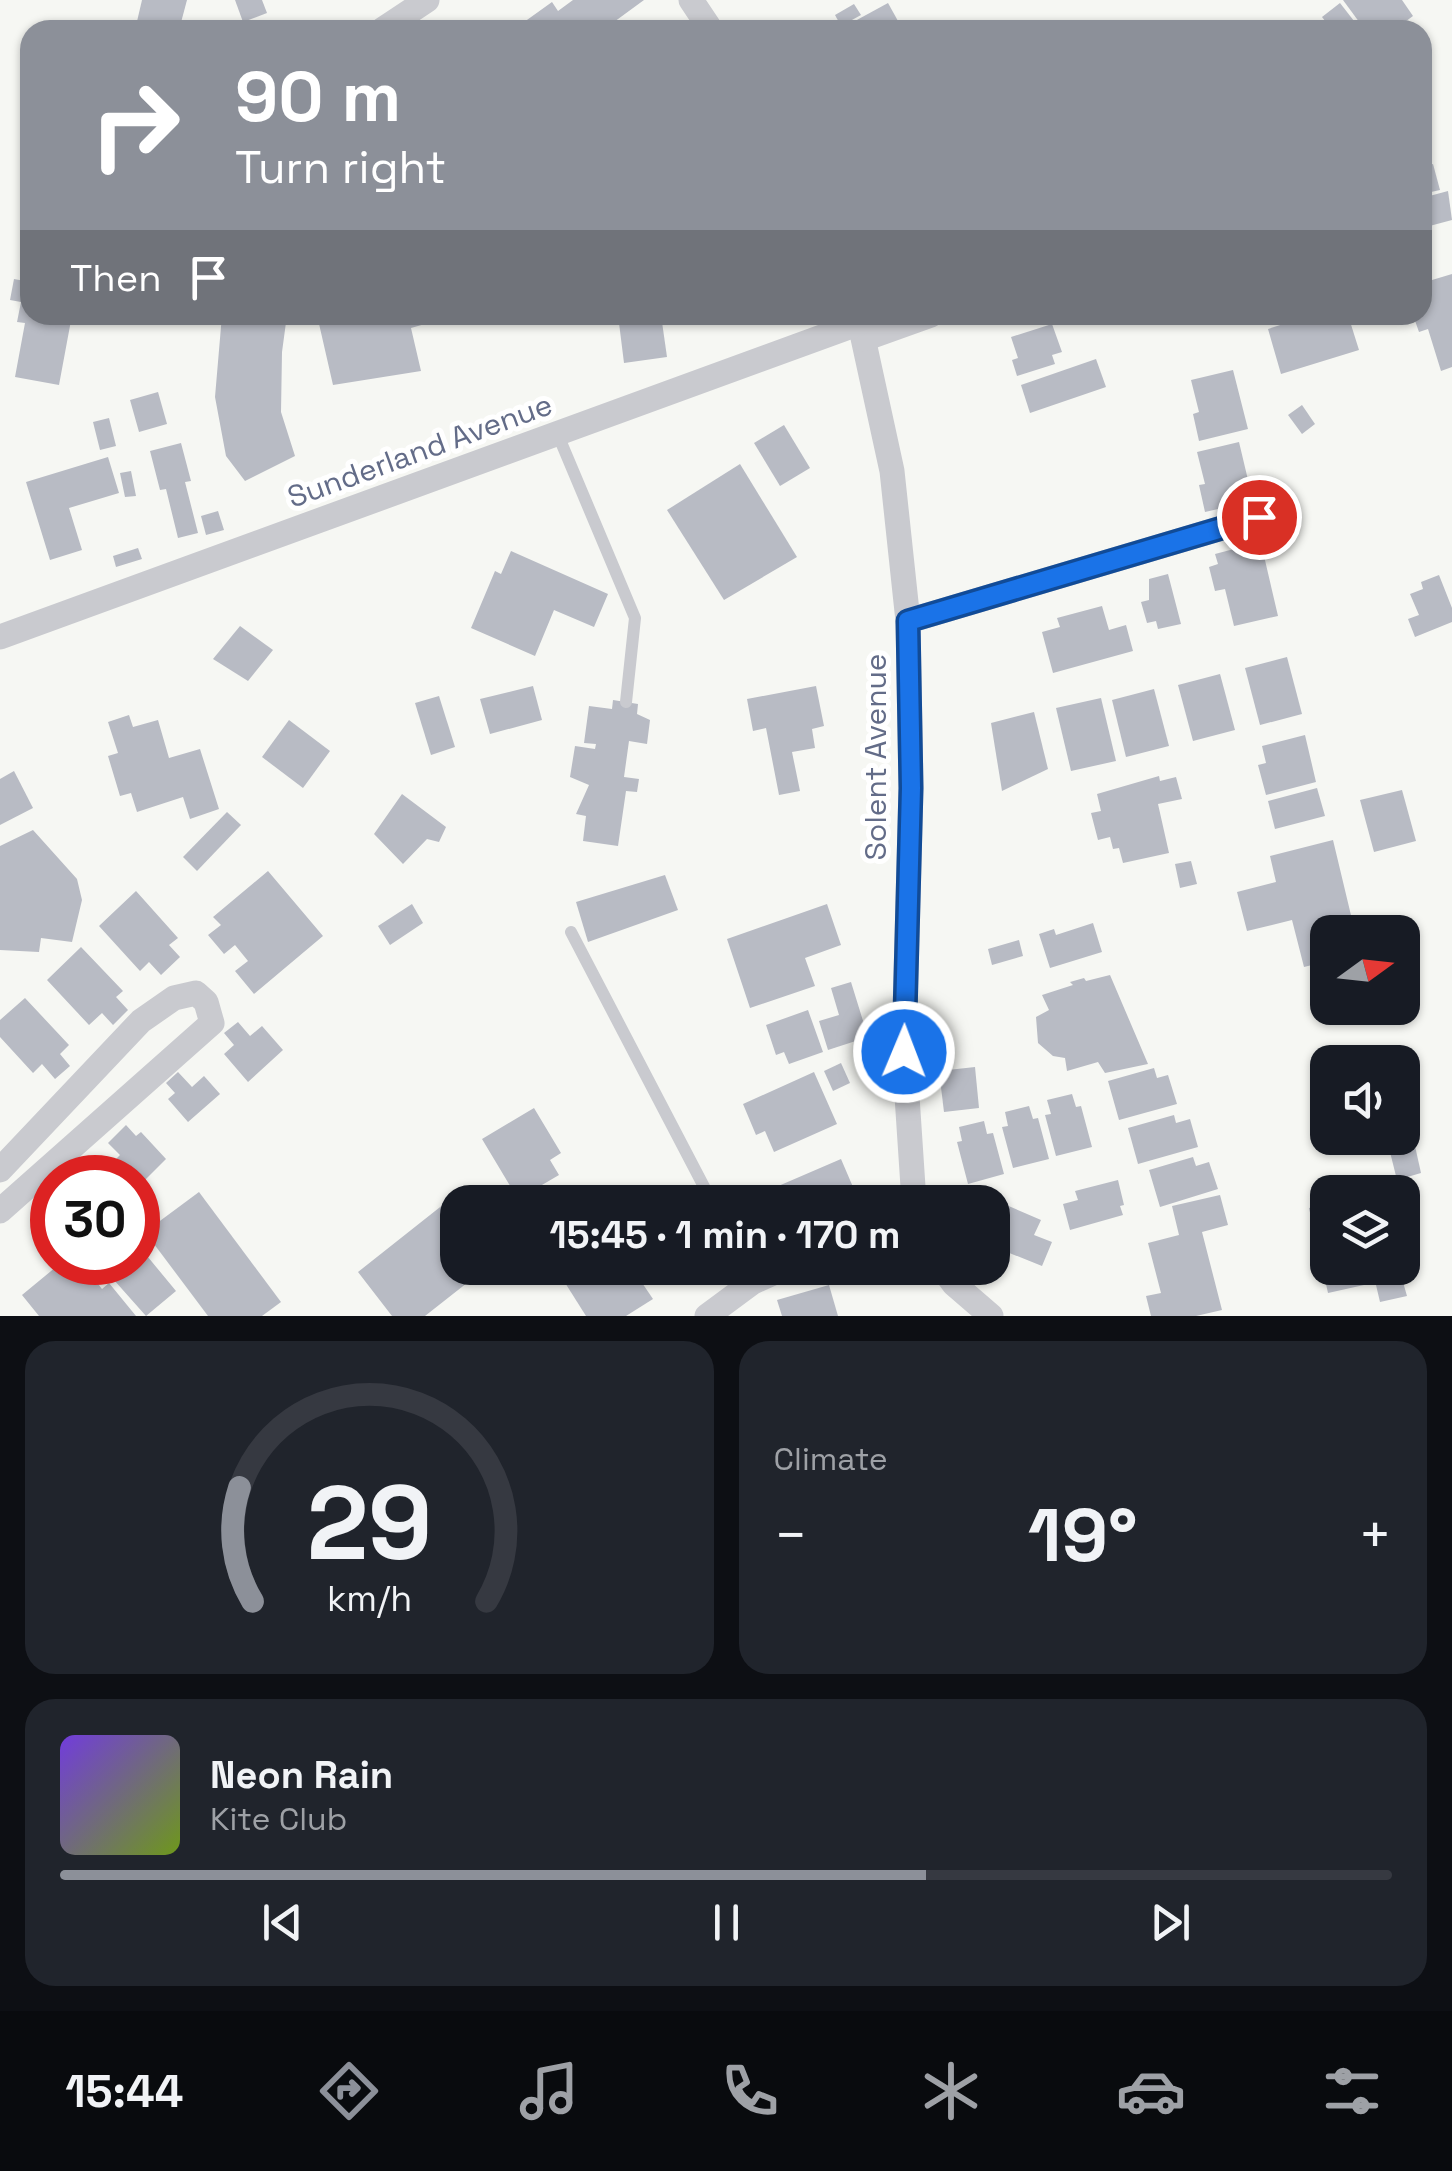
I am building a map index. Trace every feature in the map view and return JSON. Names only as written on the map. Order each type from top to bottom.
[{"type":"street","points":[[397,20],[427,0]]},
{"type":"street","name":"Sunderland Avenue","points":[[0,637],[861,325]]},
{"type":"street","name":"Solent Avenue","points":[[861,325],[892,471],[908,621],[911,788],[904,1052],[913,1185]]},
{"type":"street","points":[[908,621],[1259,517]]},
{"type":"street","points":[[0,1170],[142,1021],[174,998],[196,993],[206,1002],[212,1023],[0,1211]]},
{"type":"street","points":[[78,1088],[105,1118]]},
{"type":"street","points":[[707,1316],[739,1285]]},
{"type":"street","points":[[955,1285],[990,1316]]},
{"type":"lane","points":[[558,436],[635,618],[626,702]]},
{"type":"lane","points":[[571,932],[703,1185]]},
{"type":"building","points":[[142,0],[187,0],[182,20],[137,20]]},
{"type":"building","points":[[235,0],[262,0],[267,13],[242,20]]},
{"type":"building","points":[[573,0],[644,0],[617,20],[527,20],[552,2],[558,11]]},
{"type":"building","points":[[1343,0],[1402,0],[1413,16],[1408,20],[1358,20]]},
{"type":"building","points":[[888,3],[897,20],[857,20]]},
{"type":"building","points":[[1340,3],[1353,20],[1324,20],[1322,17]]},
{"type":"building","points":[[854,4],[861,15],[838,20],[835,15]]},
{"type":"building","points":[[1432,164],[1440,190],[1432,192]]},
{"type":"building","points":[[1448,191],[1452,220],[1432,225],[1432,195]]},
{"type":"building","points":[[1452,274],[1452,367],[1441,371],[1428,329],[1419,332],[1417,325],[1432,325],[1432,280]]},
{"type":"building","points":[[14,279],[20,280],[20,302],[10,300]]},
{"type":"building","points":[[25,325],[70,325],[59,385],[15,377]]},
{"type":"building","points":[[221,325],[286,325],[281,412],[295,456],[245,481],[226,456],[215,397]]},
{"type":"building","points":[[319,325],[422,325],[411,328],[421,371],[333,385]]},
{"type":"building","points":[[619,325],[662,325],[667,357],[624,363]]},
{"type":"building","points":[[1052,325],[1062,352],[1052,355],[1055,364],[1017,376],[1012,360],[1018,358],[1011,337]]},
{"type":"building","points":[[1280,325],[1351,325],[1359,350],[1281,374],[1268,329]]},
{"type":"building","points":[[1096,359],[1106,387],[1030,413],[1021,385]]},
{"type":"building","points":[[1233,370],[1248,429],[1199,441],[1193,414],[1199,412],[1191,380]]},
{"type":"building","points":[[158,392],[167,424],[139,432],[130,400]]},
{"type":"building","points":[[1302,405],[1315,424],[1302,434],[1288,415]]},
{"type":"building","points":[[109,418],[116,446],[100,450],[93,422]]},
{"type":"building","points":[[784,425],[810,468],[780,486],[754,443]]},
{"type":"building","points":[[1239,442],[1253,501],[1205,512],[1199,485],[1205,484],[1197,452]]},
{"type":"building","points":[[181,443],[191,481],[185,482],[198,533],[178,538],[166,489],[160,490],[150,451]]},
{"type":"building","points":[[108,457],[119,493],[69,508],[82,550],[50,560],[26,482]]},
{"type":"building","points":[[740,464],[797,557],[724,600],[667,510]]},
{"type":"building","points":[[131,471],[136,496],[125,497],[120,473]]},
{"type":"building","points":[[218,511],[224,530],[206,535],[201,516]]},
{"type":"building","points":[[1247,541],[1249,546],[1261,543],[1278,616],[1234,626],[1225,589],[1215,591],[1209,567],[1218,564],[1215,554]]},
{"type":"building","points":[[138,548],[142,559],[116,567],[113,556]]},
{"type":"building","points":[[511,551],[608,594],[594,627],[554,610],[535,656],[471,628],[495,571],[501,574]]},
{"type":"building","points":[[1168,574],[1181,624],[1158,629],[1156,621],[1147,623],[1141,602],[1149,600],[1149,579]]},
{"type":"building","points":[[1439,575],[1452,608],[1452,622],[1415,637],[1408,619],[1419,615],[1410,594],[1423,589],[1421,582]]},
{"type":"building","points":[[1102,606],[1109,630],[1126,625],[1133,651],[1053,673],[1042,632],[1060,627],[1057,618]]},
{"type":"building","points":[[240,626],[273,650],[248,681],[213,659]]},
{"type":"building","points":[[1287,657],[1302,714],[1260,725],[1245,668]]},
{"type":"building","points":[[1220,674],[1235,730],[1193,741],[1178,685]]},
{"type":"building","points":[[533,686],[542,720],[490,734],[480,699]]},
{"type":"building","points":[[816,686],[824,726],[812,729],[815,748],[792,752],[800,791],[779,795],[766,728],[753,731],[747,699]]},
{"type":"building","points":[[1154,689],[1169,746],[1126,757],[1112,700]]},
{"type":"building","points":[[439,696],[455,747],[431,755],[415,703]]},
{"type":"building","points":[[1101,698],[1116,761],[1071,771],[1056,708]]},
{"type":"building","points":[[613,700],[638,704],[637,714],[650,720],[647,744],[629,741],[624,777],[639,779],[637,792],[626,791],[618,846],[583,841],[586,816],[576,814],[589,785],[570,777],[575,746],[595,749],[596,744],[584,743],[589,706],[612,709]]},
{"type":"building","points":[[1034,712],[1048,769],[1002,791],[991,723]]},
{"type":"building","points":[[129,715],[133,727],[158,720],[169,758],[200,749],[219,809],[190,819],[183,797],[137,812],[131,793],[120,796],[108,756],[118,753],[108,722]]},
{"type":"building","points":[[289,720],[330,751],[303,788],[262,757]]},
{"type":"building","points":[[1305,735],[1316,782],[1266,795],[1258,765],[1266,763],[1262,746]]},
{"type":"building","points":[[14,771],[33,808],[0,825],[0,779]]},
{"type":"building","points":[[1159,776],[1160,781],[1176,777],[1182,799],[1158,804],[1169,853],[1123,863],[1119,848],[1113,849],[1110,837],[1098,840],[1091,813],[1101,811],[1097,794]]},
{"type":"building","points":[[1317,788],[1325,816],[1275,829],[1268,801]]},
{"type":"building","points":[[1402,790],[1416,841],[1374,852],[1360,800]]},
{"type":"building","points":[[402,794],[446,827],[439,842],[427,839],[403,864],[374,834]]},
{"type":"building","points":[[227,812],[241,825],[197,871],[183,857]]},
{"type":"building","points":[[33,830],[77,879],[82,900],[72,942],[41,938],[39,952],[0,950],[0,846]]},
{"type":"building","points":[[1333,840],[1351,915],[1310,915],[1310,966],[1304,967],[1292,920],[1247,931],[1237,892],[1276,882],[1270,856]]},
{"type":"building","points":[[1191,861],[1197,884],[1180,888],[1175,864]]},
{"type":"building","points":[[268,871],[323,936],[254,994],[235,971],[248,961],[235,945],[224,954],[208,935],[221,925],[213,917]]},
{"type":"building","points":[[665,875],[678,910],[588,942],[576,902]]},
{"type":"building","points":[[136,891],[178,938],[169,945],[180,957],[161,975],[149,962],[140,971],[99,926]]},
{"type":"building","points":[[412,904],[423,923],[390,945],[378,926]]},
{"type":"building","points":[[827,904],[841,945],[805,958],[815,986],[750,1008],[727,939]]},
{"type":"building","points":[[1093,923],[1102,952],[1050,968],[1039,934],[1054,929],[1056,935]]},
{"type":"building","points":[[1019,940],[1023,956],[992,965],[988,949]]},
{"type":"building","points":[[81,947],[123,991],[116,997],[128,1010],[113,1025],[102,1013],[89,1025],[47,980]]},
{"type":"building","points":[[1110,975],[1148,1064],[1105,1073],[1098,1062],[1067,1071],[1065,1058],[1053,1056],[1038,1043],[1036,1017],[1049,1010],[1042,995],[1073,985],[1070,982]]},
{"type":"building","points":[[851,982],[868,1037],[828,1050],[819,1021],[839,1015],[831,988]]},
{"type":"building","points":[[25,998],[69,1045],[60,1054],[70,1066],[55,1079],[42,1064],[33,1073],[0,1037],[0,1020]]},
{"type":"building","points":[[808,1010],[823,1052],[789,1064],[784,1052],[776,1055],[766,1025]]},
{"type":"building","points":[[238,1022],[250,1036],[262,1026],[283,1050],[248,1082],[224,1054],[234,1045],[224,1033]]},
{"type":"building","points":[[841,1063],[850,1083],[833,1091],[824,1071]]},
{"type":"building","points":[[975,1067],[979,1108],[944,1112],[939,1071]]},
{"type":"building","points":[[1154,1068],[1157,1078],[1168,1075],[1177,1104],[1119,1120],[1108,1081]]},
{"type":"building","points":[[178,1072],[192,1087],[204,1076],[220,1094],[188,1122],[168,1099],[175,1093],[166,1083]]},
{"type":"building","points":[[814,1072],[837,1124],[774,1152],[765,1131],[756,1135],[743,1104]]},
{"type":"building","points":[[1072,1094],[1076,1107],[1081,1106],[1092,1147],[1056,1156],[1045,1115],[1051,1114],[1047,1100]]},
{"type":"building","points":[[1029,1106],[1033,1119],[1038,1118],[1049,1159],[1013,1168],[1002,1127],[1008,1126],[1005,1112]]},
{"type":"building","points":[[534,1108],[561,1153],[550,1160],[559,1175],[542,1185],[510,1185],[482,1139]]},
{"type":"building","points":[[1174,1115],[1176,1123],[1190,1119],[1198,1147],[1138,1164],[1128,1128]]},
{"type":"building","points":[[984,1121],[987,1134],[993,1133],[1004,1174],[968,1184],[957,1142],[962,1141],[959,1127]]},
{"type":"building","points":[[126,1125],[136,1136],[141,1132],[166,1159],[160,1165],[160,1155],[120,1155],[108,1143]]},
{"type":"building","points":[[1391,1155],[1417,1155],[1421,1173],[1396,1175]]},
{"type":"building","points":[[1193,1157],[1196,1166],[1209,1162],[1218,1189],[1160,1207],[1149,1170]]},
{"type":"building","points":[[841,1159],[852,1185],[781,1185]]},
{"type":"building","points":[[1118,1180],[1123,1215],[1070,1230],[1063,1204],[1078,1200],[1075,1191]]},
{"type":"building","points":[[199,1192],[281,1302],[262,1316],[208,1316],[160,1252],[160,1221]]},
{"type":"building","points":[[1220,1195],[1228,1225],[1202,1232],[1222,1310],[1196,1316],[1151,1316],[1146,1296],[1161,1293],[1148,1243],[1179,1235],[1172,1206]]},
{"type":"building","points":[[440,1207],[440,1285],[464,1285],[425,1316],[392,1316],[358,1272]]},
{"type":"building","points":[[1010,1207],[1041,1220],[1034,1235],[1052,1242],[1042,1266],[1010,1253]]},
{"type":"building","points":[[160,1272],[176,1291],[146,1316],[118,1285],[160,1285]]},
{"type":"building","points":[[34,1285],[99,1285],[102,1289],[111,1285],[136,1316],[39,1316],[22,1295]]},
{"type":"building","points":[[566,1285],[644,1285],[653,1299],[626,1316],[586,1316]]},
{"type":"building","points":[[829,1285],[838,1316],[782,1316],[777,1300]]},
{"type":"building","points":[[1326,1285],[1364,1285],[1328,1293]]},
{"type":"building","points":[[1376,1285],[1404,1285],[1407,1296],[1380,1302]]},
{"type":"route","points":[[904,1052],[911,788],[908,621],[1259,517]]}]
